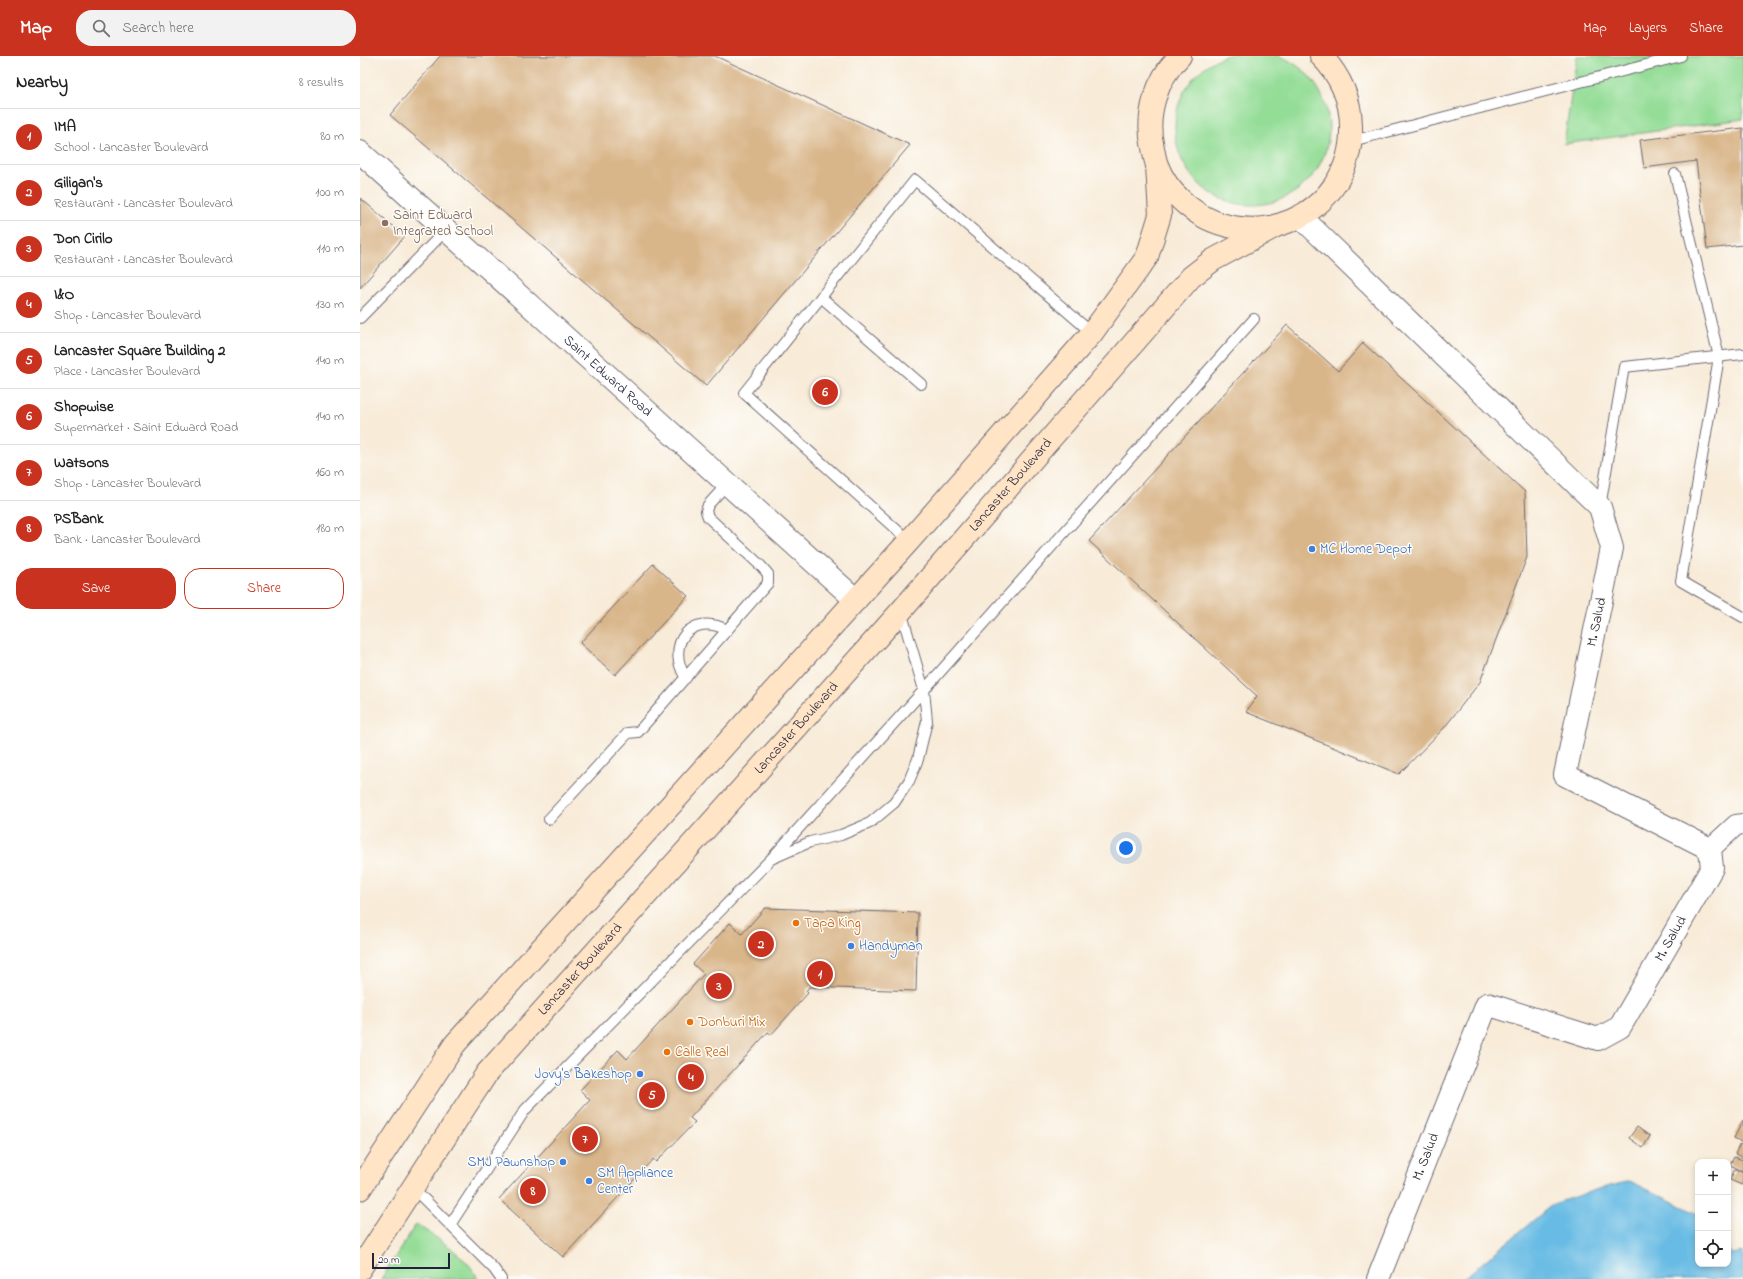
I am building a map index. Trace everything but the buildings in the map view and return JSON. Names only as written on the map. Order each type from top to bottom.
[{"type":"main road","points":[[360,1189],[455,1044],[910,541],[1092,333],[1147,257],[1160,214],[1157,166],[1150,137],[1152,108],[1161,80],[1180,56]]},
{"type":"main road","points":[[1321,56],[1342,84]]},
{"type":"main road","points":[[1157,166],[1171,191],[1192,211],[1218,224],[1246,230],[1274,227],[1301,217],[1320,203],[1335,185],[1346,164],[1352,141],[1351,112],[1342,84],[1337,56]]},
{"type":"main road","name":"Lancaster Boulevard","points":[[360,1269],[487,1073],[901,611],[1192,277],[1213,260],[1274,227]]},
{"type":"street","name":"Saint Edward Road","points":[[360,152],[856,600]]},
{"type":"street","points":[[1301,217],[1600,507]]},
{"type":"street","name":"M. Salud","points":[[1378,1279],[1486,1004],[1598,1039],[1620,1027],[1712,868],[1710,849],[1565,775],[1612,548],[1600,507]]},
{"type":"street","points":[[1710,849],[1736,825],[1743,824]]},
{"type":"lane","points":[[1352,141],[1681,56]]},
{"type":"lane","points":[[1675,174],[1719,356],[1681,581],[1743,617]]},
{"type":"lane","points":[[910,541],[744,393],[915,180],[1092,333]]},
{"type":"lane","points":[[360,318],[446,230]]},
{"type":"lane","points":[[821,297],[921,384]]},
{"type":"lane","points":[[450,1225],[525,1110],[771,859],[924,690],[1254,319]]},
{"type":"lane","points":[[1600,507],[1624,367],[1743,354]]},
{"type":"lane","points":[[549,819],[628,733],[638,732],[768,583],[768,574],[761,566],[708,517],[706,510],[708,505],[727,484]]},
{"type":"lane","points":[[771,859],[810,842],[841,835],[870,823],[894,803],[909,781],[918,759],[927,721],[924,690],[901,611]]},
{"type":"lane","points":[[686,678],[680,669],[677,659],[677,648],[688,631],[698,626],[708,624],[718,625],[727,630]]},
{"type":"lane","points":[[412,1187],[494,1270],[501,1279]]},
{"type":"green space","points":[[1244,51],[1260,51],[1282,56],[1307,73],[1324,98],[1328,113],[1328,143],[1324,158],[1307,183],[1282,200],[1260,205],[1244,205],[1222,200],[1203,188],[1192,177],[1180,158],[1175,136],[1175,120],[1180,98],[1192,79],[1203,68],[1222,56]]},
{"type":"green space","points":[[1577,56],[1743,56],[1743,119],[1564,144]]},
{"type":"green space","points":[[416,1224],[451,1248],[474,1271],[478,1279],[381,1279]]},
{"type":"water","points":[[1630,1181],[1695,1213],[1695,1267],[1731,1267],[1731,1252],[1732,1254],[1743,1252],[1743,1279],[1463,1279],[1553,1204],[1598,1189]]},
{"type":"place","name":"Saint Edward Integrated School","points":[[385,223]]},
{"type":"place","name":"Shopwise","points":[[825,392]]},
{"type":"place","name":"MC Home Depot","points":[[1312,549]]},
{"type":"place","name":"Tapa King","points":[[796,923]]},
{"type":"place","name":"Giligan's","points":[[761,944]]},
{"type":"place","name":"Handyman","points":[[851,946]]},
{"type":"place","name":"IMA","points":[[820,974]]},
{"type":"place","name":"Don Cirilo","points":[[719,986]]},
{"type":"place","name":"Donburi Mix","points":[[690,1022]]},
{"type":"place","name":"Calle Real","points":[[667,1052]]},
{"type":"place","name":"Jovy's Bakeshop","points":[[640,1074]]},
{"type":"place","name":"I&O","points":[[691,1077]]},
{"type":"place","name":"Lancaster Square Building 2","points":[[652,1095]]},
{"type":"place","name":"Watsons","points":[[585,1139]]},
{"type":"place","name":"SMJ Pawnshop","points":[[563,1162]]},
{"type":"place","name":"SM Appliance Center","points":[[589,1181]]},
{"type":"place","name":"PSBank","points":[[533,1191]]}]
